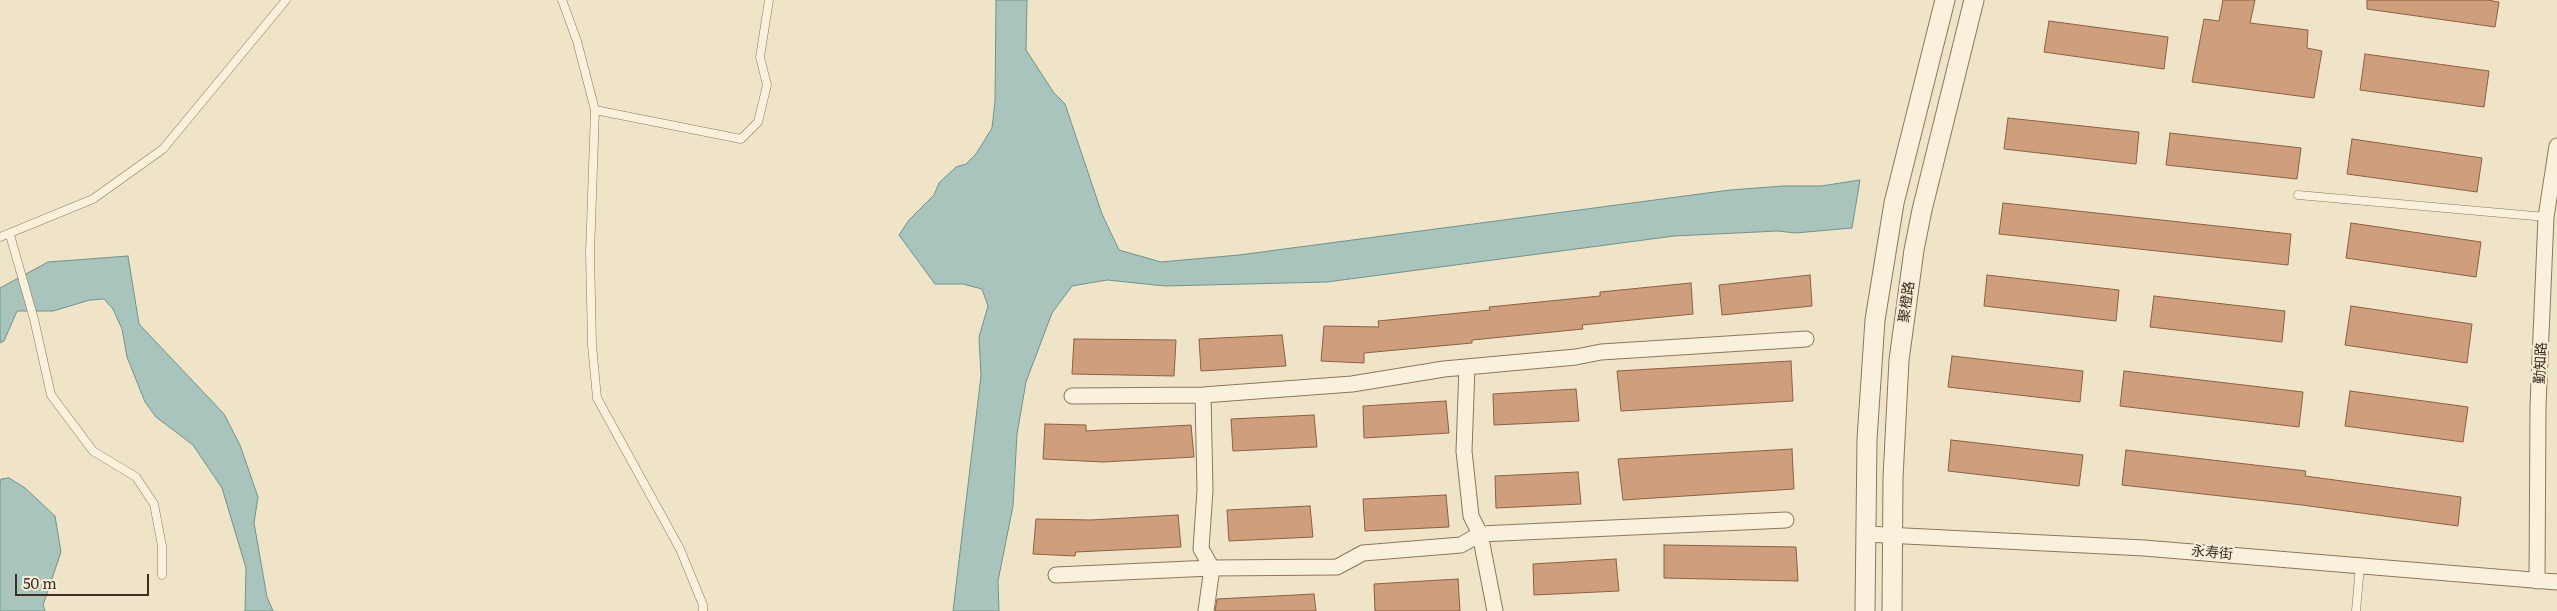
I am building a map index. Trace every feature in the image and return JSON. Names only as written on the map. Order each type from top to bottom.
[{"type":"street","name":"聚橙路","points":[[1865,611],[1870,386],[1880,286],[1894,203],[1911,129],[1945,0]]},
{"type":"street","name":"聚橙路","points":[[1892,611],[1899,360],[1914,250],[1974,0]]},
{"type":"street","name":"勤知路","points":[[2537,581],[2538,406],[2551,271],[2546,217],[2557,146]]},
{"type":"street","points":[[1072,396],[1203,395],[1352,384],[1467,367],[1576,357],[1601,352],[1806,339]]},
{"type":"street","points":[[1467,367],[1464,451],[1471,516],[1480,534],[1495,611]]},
{"type":"street","points":[[1203,395],[1205,490],[1201,549],[1212,568],[1206,611]]},
{"type":"street","points":[[1056,575],[1212,568],[1337,566],[1364,553],[1461,545],[1480,534],[1786,520]]},
{"type":"street","name":"永寿街","points":[[1866,534],[2144,548],[2557,582]]},
{"type":"lane","points":[[0,237],[10,235],[93,199],[163,149],[286,0]]},
{"type":"lane","points":[[562,0],[577,41],[596,110],[590,253],[592,346],[597,398],[680,549],[703,605],[703,611]]},
{"type":"lane","points":[[596,110],[741,138],[758,122],[767,86],[760,57],[769,0]]},
{"type":"lane","points":[[2298,195],[2546,217]]},
{"type":"lane","points":[[10,235],[34,319],[51,395],[93,452],[136,477],[154,504],[162,546],[162,575]]},
{"type":"lane","points":[[2356,611],[2360,566]]},
{"type":"water","points":[[996,0],[1027,0],[1026,50],[1054,93],[1065,104],[1102,214],[1119,250],[1161,262],[1239,255],[1730,190],[1783,186],[1821,186],[1860,180],[1852,228],[1795,233],[1778,231],[1674,236],[1327,282],[1165,286],[1107,280],[1072,286],[1052,313],[1026,382],[1017,434],[1013,506],[998,581],[999,611],[953,611],[981,376],[979,337],[988,306],[982,289],[963,284],[935,284],[899,235],[909,220],[934,195],[939,183],[956,167],[966,164],[976,154],[992,128],[995,101]]},
{"type":"water","points":[[128,256],[139,324],[224,414],[240,445],[258,497],[254,523],[267,597],[273,611],[245,611],[246,568],[222,488],[193,445],[156,417],[145,402],[127,357],[122,329],[113,309],[104,299],[90,300],[53,311],[17,311],[4,341],[0,343],[0,288],[48,262]]},
{"type":"water","points":[[9,478],[25,488],[55,516],[61,552],[43,605],[45,611],[0,611],[0,482],[1,479]]},
{"type":"building","points":[[2223,0],[2255,0],[2250,23],[2308,30],[2307,48],[2322,51],[2314,98],[2192,82],[2204,19],[2219,21]]},
{"type":"building","points":[[2367,0],[2487,0],[2499,2],[2495,27],[2367,9]]},
{"type":"building","points":[[2049,21],[2168,37],[2164,69],[2044,52]]},
{"type":"building","points":[[2365,54],[2489,71],[2484,107],[2360,90]]},
{"type":"building","points":[[2008,118],[2139,132],[2136,164],[2004,149]]},
{"type":"building","points":[[2170,133],[2301,148],[2297,179],[2166,165]]},
{"type":"building","points":[[2352,139],[2482,158],[2477,192],[2347,174]]},
{"type":"building","points":[[2003,203],[2291,234],[2288,265],[1999,234]]},
{"type":"building","points":[[2351,223],[2481,242],[2476,277],[2346,258]]},
{"type":"building","points":[[1810,275],[1812,306],[1722,315],[1719,285]]},
{"type":"building","points":[[1987,275],[2119,290],[2116,321],[1984,306]]},
{"type":"building","points":[[1691,283],[1693,314],[1582,325],[1583,329],[1472,340],[1472,343],[1364,353],[1364,363],[1321,361],[1324,326],[1379,327],[1378,321],[1490,310],[1489,307],[1600,296],[1600,292]]},
{"type":"building","points":[[2154,296],[2285,311],[2282,342],[2150,327]]},
{"type":"building","points":[[2351,306],[2472,324],[2467,363],[2345,345]]},
{"type":"building","points":[[1282,335],[1286,366],[1201,371],[1199,339]]},
{"type":"building","points":[[1074,339],[1176,340],[1174,376],[1072,374]]},
{"type":"building","points":[[1952,356],[2083,371],[2080,402],[1948,387]]},
{"type":"building","points":[[1791,361],[1793,401],[1621,411],[1617,371]]},
{"type":"building","points":[[2124,371],[2303,392],[2299,427],[2120,406]]},
{"type":"building","points":[[1576,389],[1579,421],[1494,425],[1493,394]]},
{"type":"building","points":[[2350,391],[2468,407],[2463,442],[2345,426]]},
{"type":"building","points":[[1446,401],[1449,433],[1364,438],[1363,406]]},
{"type":"building","points":[[1314,415],[1317,447],[1233,451],[1231,419]]},
{"type":"building","points":[[1045,424],[1086,425],[1086,431],[1191,425],[1194,457],[1103,462],[1043,459]]},
{"type":"building","points":[[1951,440],[2083,455],[2079,486],[1948,471]]},
{"type":"building","points":[[1792,449],[1794,489],[1623,500],[1618,459]]},
{"type":"building","points":[[2126,450],[2306,471],[2305,476],[2461,497],[2458,526],[2302,505],[2122,485]]},
{"type":"building","points":[[1578,472],[1581,504],[1496,508],[1495,476]]},
{"type":"building","points":[[1446,495],[1449,527],[1365,531],[1363,499]]},
{"type":"building","points":[[1310,506],[1313,537],[1229,541],[1227,510]]},
{"type":"building","points":[[1178,515],[1181,547],[1076,552],[1075,556],[1033,554],[1036,519],[1091,520]]},
{"type":"building","points":[[1664,545],[1796,547],[1798,581],[1664,578]]},
{"type":"building","points":[[1616,559],[1619,591],[1534,595],[1533,564]]},
{"type":"building","points":[[1458,579],[1460,611],[1375,611],[1374,584]]},
{"type":"building","points":[[1314,594],[1316,611],[1215,611],[1217,599]]}]
